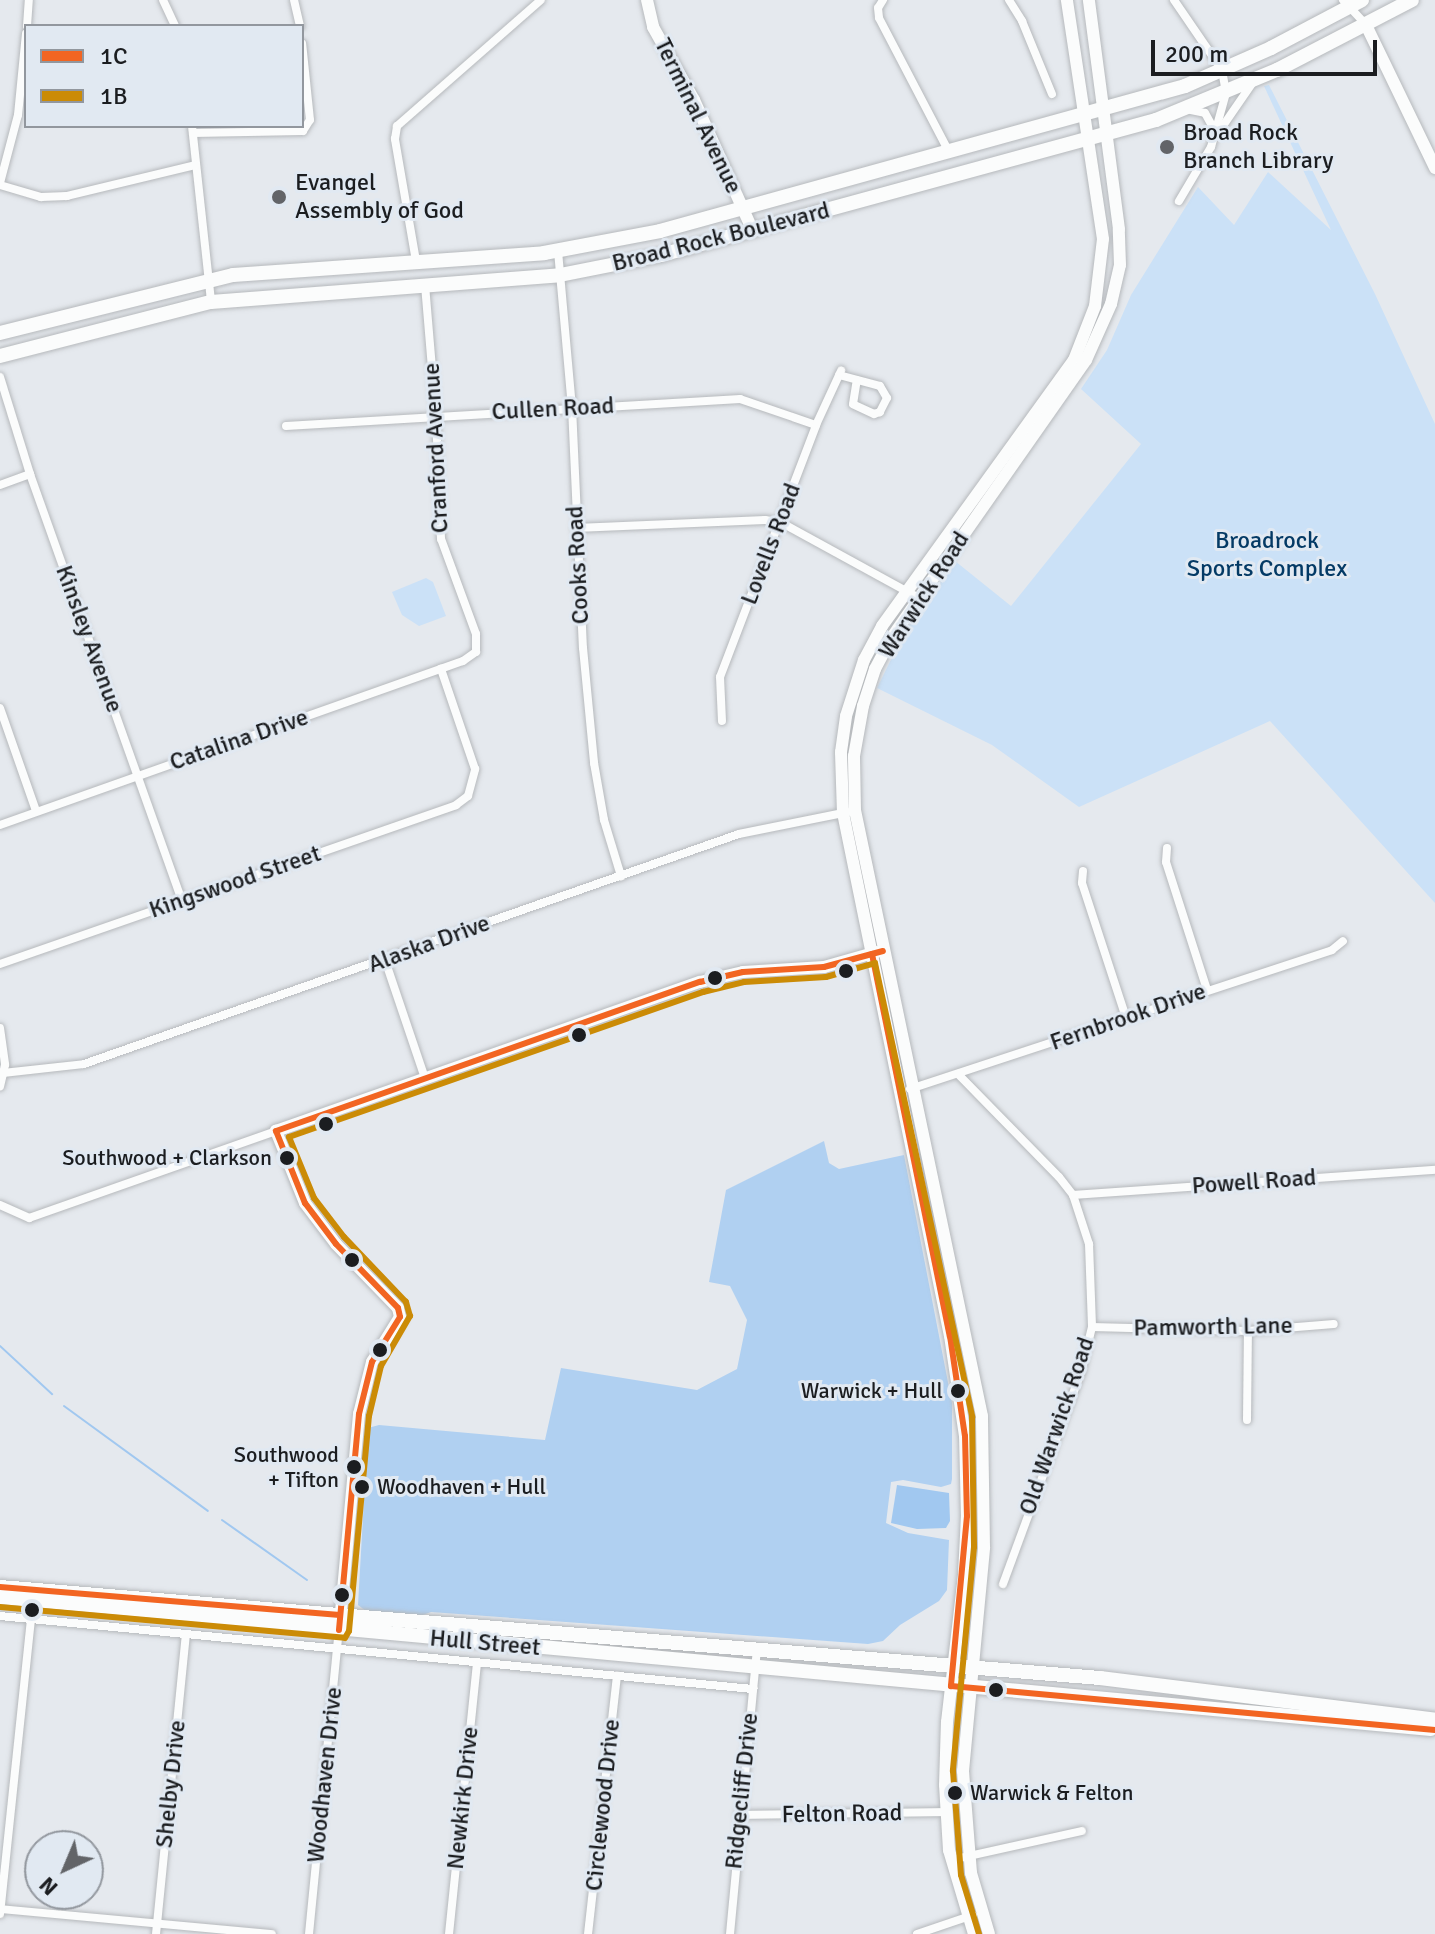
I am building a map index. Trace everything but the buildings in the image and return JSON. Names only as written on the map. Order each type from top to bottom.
[{"type":"main road","name":"Terminal Avenue","points":[[647,0],[653,27],[694,100],[753,231]]},
{"type":"main road","name":"Warwick Road","points":[[914,594],[1081,344],[1099,291],[1103,239],[1067,0]]},
{"type":"main road","name":"Warwick Road","points":[[974,1934],[963,1771],[984,1547],[982,1416],[906,1090],[849,812],[841,752],[846,716],[864,660],[882,626],[914,594],[1086,360],[1099,336],[1120,265],[1108,132],[1089,0]]},
{"type":"main road","name":"Broad Rock Boulevard","points":[[0,356],[211,302],[560,275],[621,264],[753,231],[1186,109],[1253,81],[1412,0]]},
{"type":"main road","name":"Broad Rock Boulevard","points":[[0,333],[209,280],[273,270],[558,251],[623,240],[744,210],[1105,110],[1222,70],[1352,2]]},
{"type":"main road","points":[[1366,25],[1435,168]]},
{"type":"main road","points":[[340,1623],[350,1488],[364,1390],[372,1362],[400,1317],[398,1308],[336,1244],[305,1203],[276,1131],[700,982],[743,972],[824,967],[877,952]]},
{"type":"main road","name":"Warwick Road","points":[[906,1090],[950,1336],[967,1457],[964,1575],[951,1686],[945,1812],[951,1860],[974,1915],[989,1934]]},
{"type":"main road","name":"Hull Street","points":[[0,1587],[756,1667],[1435,1730]]},
{"type":"main road","name":"Hull Street","points":[[0,1597],[340,1623],[757,1648],[973,1666],[1100,1678],[1435,1720]]},
{"type":"street","points":[[27,24],[29,0]]},
{"type":"street","points":[[163,0],[174,24]]},
{"type":"street","points":[[294,0],[300,24]]},
{"type":"street","points":[[416,261],[395,139],[397,126],[541,0]]},
{"type":"street","points":[[882,0],[879,18],[949,153]]},
{"type":"street","points":[[1009,0],[1022,21],[1052,94]]},
{"type":"street","points":[[1174,0],[1222,70],[1226,93],[1215,137]]},
{"type":"street","points":[[1352,2],[1366,25]]},
{"type":"street","points":[[24,54],[18,115],[0,184],[41,197],[67,196],[195,165]]},
{"type":"street","points":[[211,302],[192,129],[297,133],[307,127],[310,120],[304,62]]},
{"type":"street","points":[[1179,201],[1215,137],[1253,81]]},
{"type":"street","points":[[1186,109],[1209,117],[1215,137]]},
{"type":"street","name":"Cooks Road","points":[[558,251],[572,407],[576,528],[594,763],[604,820],[621,876]]},
{"type":"street","name":"Cranford Avenue","points":[[425,285],[442,544],[476,634],[476,652]]},
{"type":"street","name":"Lovells Road","points":[[722,721],[720,677],[816,425],[840,373],[857,380]]},
{"type":"street","name":"Kinsley Avenue","points":[[0,377],[30,474],[182,901]]},
{"type":"street","points":[[857,380],[880,386],[886,391],[880,412],[874,414],[853,404],[857,380]]},
{"type":"street","name":"Cullen Road","points":[[286,426],[740,399],[816,425]]},
{"type":"street","points":[[0,485],[30,474]]},
{"type":"street","points":[[576,528],[765,520],[780,522],[914,594]]},
{"type":"street","name":"Catalina Drive","points":[[0,825],[441,669],[468,659],[476,652]]},
{"type":"street","name":"Kingswood Street","points":[[0,964],[456,805],[468,796],[475,769],[441,669]]},
{"type":"street","points":[[0,708],[36,811]]},
{"type":"street","name":"Alaska Drive","points":[[3,1073],[84,1064],[739,834],[849,812]]},
{"type":"street","points":[[1167,848],[1166,862],[1207,990]]},
{"type":"street","points":[[1083,871],[1082,883],[1126,1018]]},
{"type":"street","name":"Fernbrook Drive","points":[[906,1090],[1332,950],[1343,941]]},
{"type":"street","points":[[385,960],[425,1078]]},
{"type":"street","points":[[0,1028],[4,1047],[0,1086]]},
{"type":"street","name":"Old Warwick Road","points":[[958,1074],[1073,1195],[1089,1244],[1092,1327],[1081,1372],[1003,1584]]},
{"type":"street","points":[[0,1205],[29,1218],[276,1131]]},
{"type":"street","name":"Powell Road","points":[[1073,1195],[1435,1170]]},
{"type":"street","name":"Pamworth Lane","points":[[1092,1327],[1248,1331],[1334,1324]]},
{"type":"street","points":[[1247,1420],[1248,1331]]},
{"type":"street","points":[[0,1616],[753,1689]]},
{"type":"street","points":[[31,1619],[0,1911],[156,1930],[272,1934]]},
{"type":"street","name":"Woodhaven Drive","points":[[309,1934],[340,1623]]},
{"type":"street","name":"Shelby Drive","points":[[156,1930],[186,1634]]},
{"type":"street","name":"Ridgecliff Drive","points":[[730,1934],[757,1648]]},
{"type":"street","name":"Newkirk Drive","points":[[449,1934],[477,1662]]},
{"type":"street","name":"Circlewood Drive","points":[[588,1934],[617,1676]]},
{"type":"street","name":"Felton Road","points":[[739,1815],[945,1812]]},
{"type":"street","points":[[951,1860],[1082,1831]]},
{"type":"street","points":[[917,1934],[974,1915]]},
{"type":"green space","name":"Broadrock Sports Complex","points":[[1269,85],[1375,294],[1435,424],[1435,903],[1270,721],[1079,807],[992,745],[877,688],[905,631],[955,561],[1011,606],[1141,444],[1081,389],[1107,350],[1131,295],[1198,187],[1234,225],[1268,172],[1331,230],[1264,86]]},
{"type":"green space","points":[[426,578],[433,582],[446,616],[419,626],[402,615],[392,592]]},
{"type":"shaded area","points":[[824,1141],[829,1163],[839,1169],[904,1155],[952,1403],[952,1479],[951,1484],[941,1487],[903,1480],[891,1482],[886,1523],[908,1533],[949,1540],[947,1590],[939,1601],[900,1625],[883,1641],[868,1644],[431,1612],[420,1616],[366,1611],[358,1605],[368,1428],[379,1425],[545,1440],[561,1368],[697,1390],[737,1369],[747,1320],[730,1286],[709,1282],[726,1190]]},
{"type":"shaded area","points":[[897,1485],[949,1493],[950,1521],[946,1528],[917,1529],[891,1523]]},
{"type":"waterway","points":[[0,1346],[52,1394]]},
{"type":"waterway","points":[[64,1406],[208,1511]]},
{"type":"waterway","points":[[222,1520],[307,1580]]},
{"type":"transit line","name":"1C","points":[[276,1131],[700,982],[743,972],[824,967],[883,951]]},
{"type":"transit line","name":"1C","points":[[872,954],[950,1336],[965,1436],[967,1516],[951,1686]]},
{"type":"transit line","name":"1B","points":[[0,1607],[345,1638],[349,1631],[369,1416],[381,1366],[410,1316],[406,1302],[344,1237],[314,1198],[289,1137],[703,992],[744,982],[826,977],[875,963],[972,1417],[974,1547],[953,1771],[961,1875],[979,1934]]},
{"type":"transit line","name":"1C","points":[[276,1131],[305,1203],[336,1244],[398,1308],[400,1317],[372,1362],[359,1414],[339,1630]]},
{"type":"transit line","name":"1C","points":[[0,1587],[340,1615]]},
{"type":"transit line","name":"1C","points":[[951,1686],[1435,1730]]},
{"type":"place","name":"Broad Rock Branch Library","points":[[1167,147]]},
{"type":"place","name":"Evangel Assembly of God","points":[[279,197]]},
{"type":"place","name":"Southwood + Clarkson","points":[[287,1158]]},
{"type":"place","name":"Warwick + Hull","points":[[958,1391]]},
{"type":"place","name":"Southwood + Tifton","points":[[354,1467]]},
{"type":"place","name":"Woodhaven + Hull","points":[[362,1487]]},
{"type":"place","name":"Warwick & Felton","points":[[955,1793]]}]
